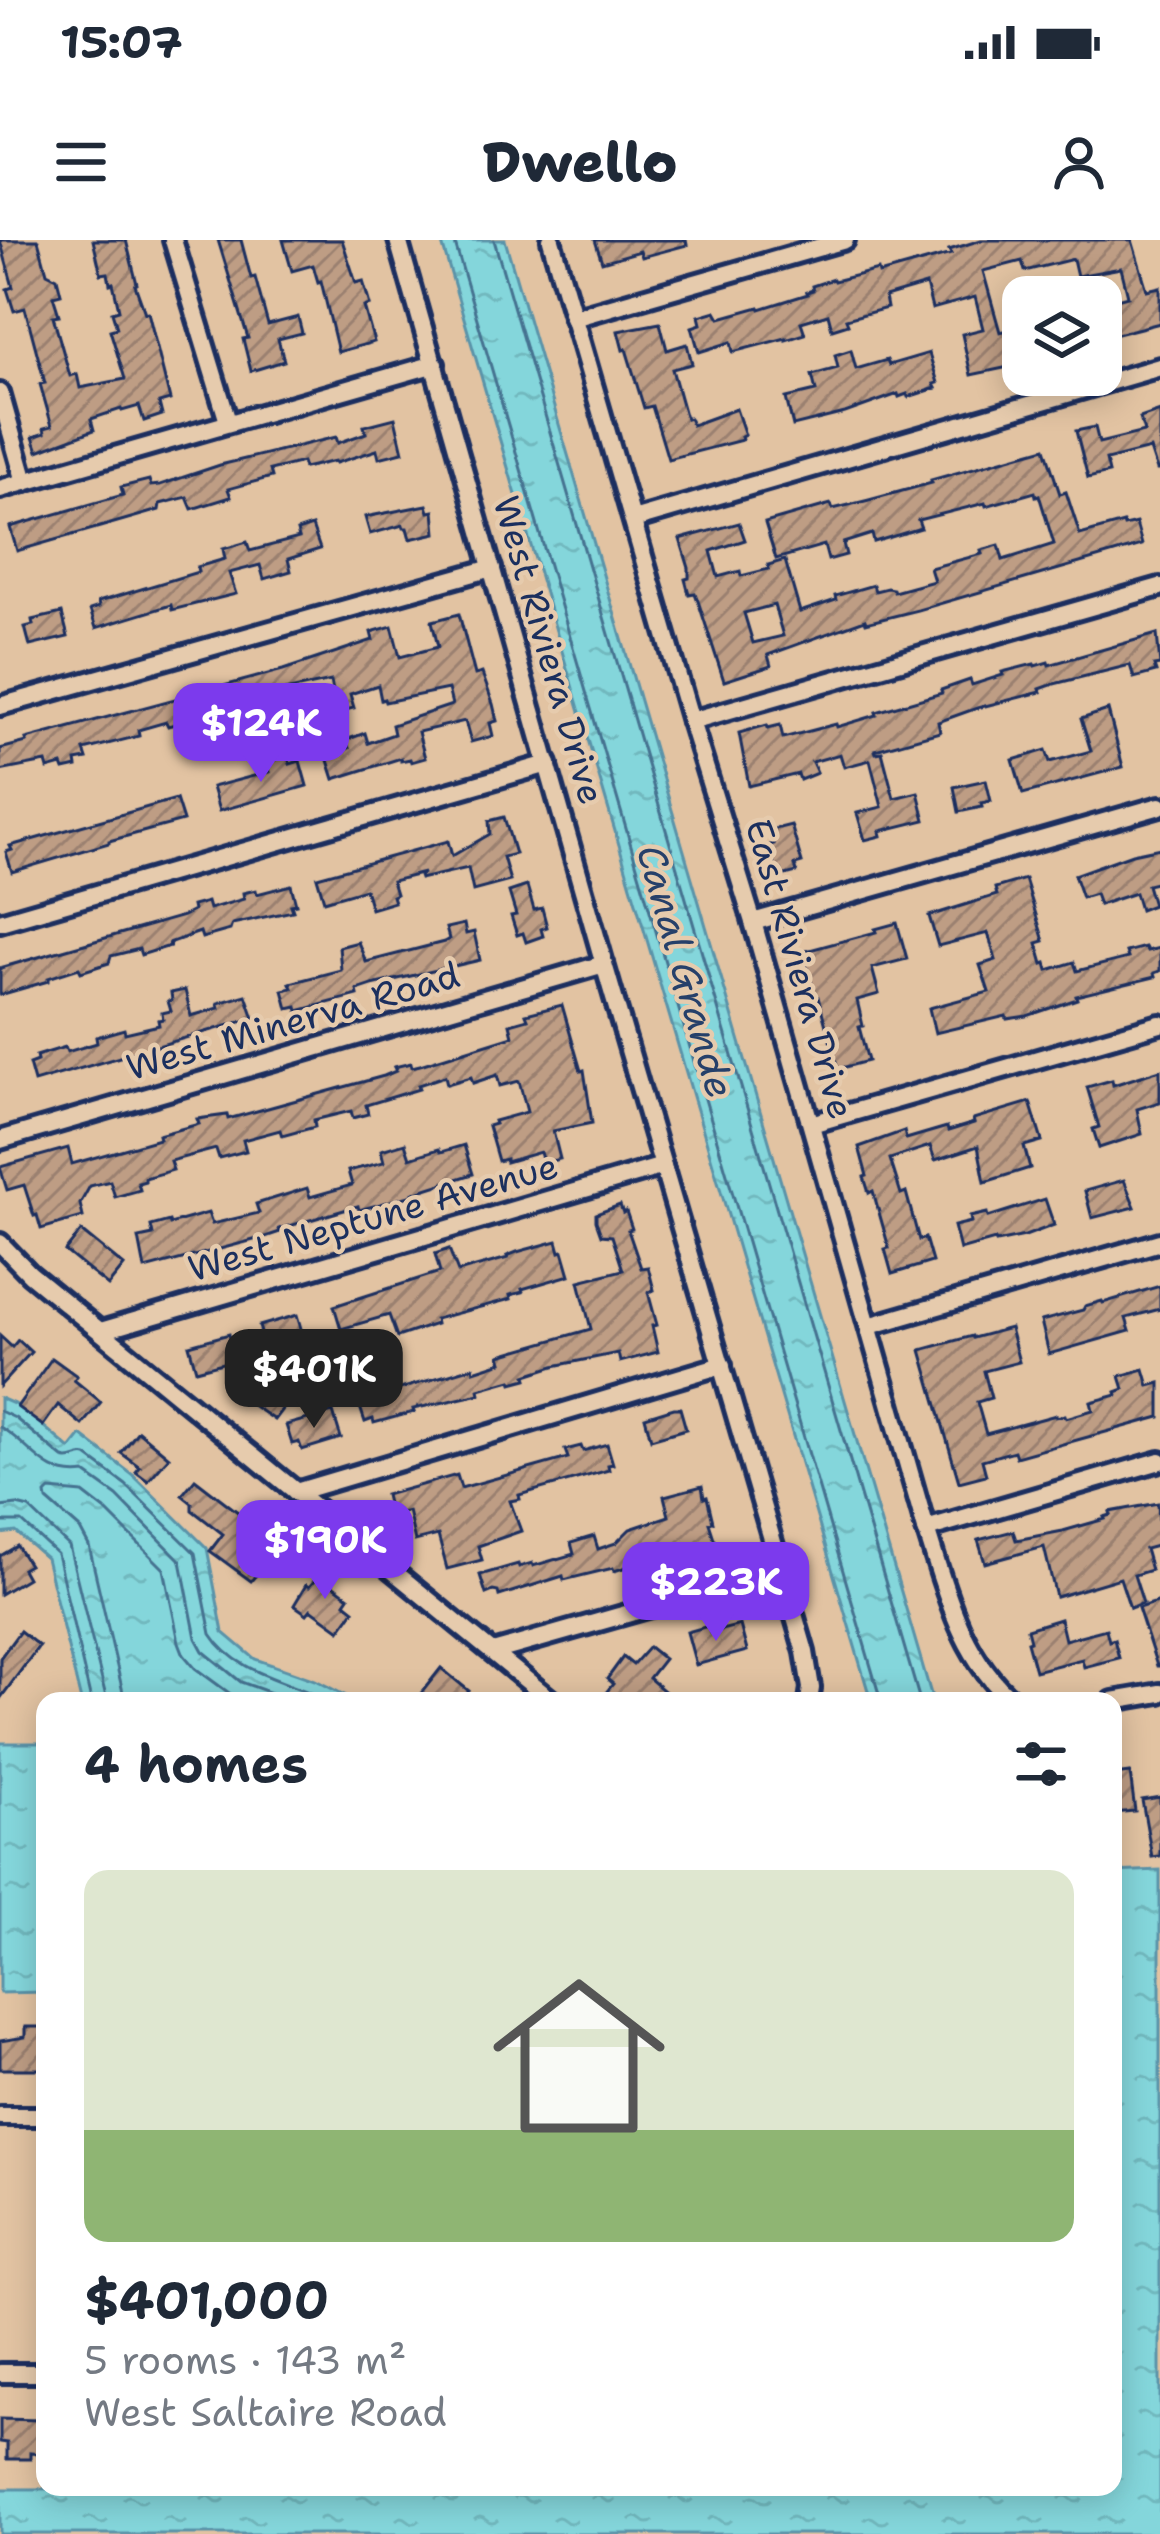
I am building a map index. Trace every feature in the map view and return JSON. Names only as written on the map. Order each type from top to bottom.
[{"type":"street","points":[[172,240],[228,422]]},
{"type":"street","name":"West Riviera Drive","points":[[398,240],[805,1652],[810,1692]]},
{"type":"street","name":"East Riviera Drive","points":[[551,240],[812,1124],[926,1529],[958,1629],[1002,1692]]},
{"type":"street","points":[[574,318],[844,240]]},
{"type":"street","points":[[0,489],[435,364]]},
{"type":"street","points":[[633,520],[1160,367]]},
{"type":"street","points":[[0,393],[25,482]]},
{"type":"street","points":[[0,706],[492,568]]},
{"type":"street","points":[[691,722],[1160,587]]},
{"type":"street","points":[[0,922],[548,764]]},
{"type":"street","points":[[753,922],[1160,806]]},
{"type":"street","name":"West Minerva Road","points":[[0,1140],[604,964]]},
{"type":"street","points":[[812,1124],[1160,1024]]},
{"type":"street","name":"West Neptune Avenue","points":[[101,1330],[663,1166]]},
{"type":"street","points":[[868,1326],[1160,1242]]},
{"type":"street","points":[[0,1243],[30,1274],[541,1692]]},
{"type":"street","points":[[296,1492],[722,1364]]},
{"type":"street","points":[[926,1529],[1160,1461]]},
{"type":"street","points":[[493,1652],[781,1570]]},
{"type":"street","points":[[1122,1699],[1160,1693]]},
{"type":"street","points":[[0,2116],[36,2116]]},
{"type":"street","points":[[0,2373],[36,2373]]},
{"type":"water","name":"Canal Grande","points":[[441,240],[505,240],[930,1692],[868,1692]]},
{"type":"water","points":[[0,1398],[21,1407],[70,1449],[81,1435],[134,1476],[207,1548],[223,1632],[255,1659],[338,1692],[79,1692],[46,1558],[16,1532],[0,1534]]},
{"type":"water","points":[[0,1743],[36,1743],[36,1992],[0,1993]]},
{"type":"water","points":[[1160,1870],[1160,2534],[0,2534],[0,2489],[36,2489],[36,2496],[1122,2496],[1122,1872]]},
{"type":"building","points":[[0,240],[38,240],[47,273],[57,278],[61,294],[53,296],[59,315],[53,316],[70,376],[77,374],[80,388],[125,379],[110,330],[117,328],[112,312],[119,310],[113,283],[108,273],[101,274],[93,240],[126,240],[170,400],[159,403],[162,415],[144,421],[139,406],[121,409],[91,419],[94,430],[38,451],[33,437],[52,426],[40,384],[45,383],[25,308],[14,311],[7,289],[13,287]]},
{"type":"building","points":[[218,240],[241,240],[268,325],[298,317],[302,333],[278,339],[284,361],[251,371],[243,339],[248,338]]},
{"type":"building","points":[[283,240],[342,240],[356,283],[363,281],[370,305],[364,307],[374,342],[338,352],[321,281],[313,265],[292,271]]},
{"type":"building","points":[[595,240],[686,240],[687,245],[602,262]]},
{"type":"building","points":[[981,240],[1132,240],[1147,290],[1160,287],[1160,323],[1122,333],[1122,298],[1128,296],[1121,268],[1077,276],[1073,259],[1025,271],[1022,261],[983,271],[1002,332],[1002,368],[971,375],[962,334],[983,329],[975,297],[932,309],[926,285],[885,297],[887,308],[846,319],[848,324],[832,329],[828,314],[801,322],[805,334],[786,340],[733,352],[731,342],[699,352],[692,327],[701,324],[699,316],[716,311],[720,318],[760,309],[808,294],[812,286],[833,279],[878,270],[879,274],[951,254],[949,250]]},
{"type":"building","points":[[660,323],[667,350],[687,344],[692,364],[672,369],[686,419],[692,425],[736,409],[745,435],[742,440],[668,459],[652,406],[644,408],[618,331]]},
{"type":"building","points":[[851,350],[856,369],[929,353],[936,388],[908,397],[898,394],[793,426],[786,398],[816,391],[812,375],[838,368],[835,355]]},
{"type":"building","points":[[1160,411],[1160,470],[1150,449],[1106,460],[1109,473],[1088,478],[1076,431],[1095,427],[1099,443],[1144,432],[1140,418]]},
{"type":"building","points":[[395,418],[403,452],[379,458],[377,450],[336,463],[304,468],[302,462],[270,470],[272,477],[228,489],[231,497],[192,509],[187,497],[160,504],[159,510],[17,551],[10,527],[123,495],[121,487],[149,480],[151,486],[160,485],[336,437],[338,443],[366,433],[364,426]]},
{"type":"building","points":[[1045,448],[1080,535],[1136,523],[1142,545],[918,610],[865,620],[768,655],[771,666],[724,681],[695,593],[689,594],[685,579],[689,568],[680,539],[739,523],[745,540],[711,551],[718,577],[769,569],[768,565],[785,560],[800,612],[873,585],[875,591],[887,588],[894,592],[934,581],[930,568],[999,545],[1003,560],[1054,544],[1035,492],[918,520],[921,528],[874,542],[872,534],[843,543],[846,555],[828,560],[824,545],[776,559],[765,523],[831,504],[833,509],[869,500]],"holes":[[[774,605],[783,636],[753,643],[744,613]]]},
{"type":"building","points":[[427,505],[429,512],[434,511],[436,533],[410,539],[403,525],[370,534],[365,517]]},
{"type":"building","points":[[312,526],[320,549],[288,559],[291,571],[264,579],[260,565],[229,573],[236,594],[172,610],[171,605],[96,628],[90,610],[99,607],[98,602],[198,572],[197,567],[225,559],[223,549],[247,542],[250,551],[299,538],[297,531]]},
{"type":"building","points":[[62,613],[68,637],[30,646],[25,627],[33,625],[32,620]]},
{"type":"building","points":[[459,614],[475,675],[482,673],[493,704],[497,721],[490,723],[493,736],[471,742],[465,721],[418,732],[425,758],[411,762],[401,758],[334,779],[326,754],[349,748],[346,740],[365,733],[368,743],[394,734],[392,725],[452,705],[448,689],[385,702],[378,685],[350,694],[354,708],[337,712],[331,681],[138,730],[139,736],[84,750],[87,759],[76,761],[77,767],[48,769],[46,762],[0,771],[0,749],[26,739],[283,670],[373,640],[371,632],[392,626],[400,657],[438,647],[432,621]]},
{"type":"building","points":[[1157,634],[1160,665],[1154,666],[1156,672],[1134,678],[1130,665],[1054,684],[938,722],[940,732],[875,750],[882,752],[894,798],[918,792],[925,820],[880,831],[881,836],[865,840],[857,813],[882,807],[870,760],[844,767],[840,754],[812,762],[817,773],[800,780],[798,774],[749,786],[739,733],[780,725],[783,738],[837,727],[970,680],[972,685],[1002,672],[1049,665]]},
{"type":"building","points":[[1108,710],[1123,767],[1023,794],[1013,760],[1046,750],[1050,762],[1091,751],[1081,719]]},
{"type":"building","points":[[288,756],[290,764],[300,761],[307,786],[219,811],[212,787],[269,772],[266,762]]},
{"type":"building","points":[[986,780],[991,801],[959,812],[954,787]]},
{"type":"building","points":[[176,799],[183,821],[12,872],[6,852],[12,850],[10,846]]},
{"type":"building","points":[[504,817],[515,854],[503,857],[510,881],[473,891],[468,868],[392,881],[394,902],[371,909],[365,889],[324,901],[317,877],[448,841],[452,856],[490,834],[489,821]]},
{"type":"building","points":[[791,825],[802,863],[795,865],[797,872],[782,876],[781,870],[776,871],[771,830]]},
{"type":"building","points":[[1160,848],[1160,882],[1147,885],[1153,905],[1140,910],[1135,893],[1099,905],[1095,894],[1082,898],[1074,875]]},
{"type":"building","points":[[1025,879],[1044,941],[1037,943],[1048,970],[1074,962],[1077,971],[1128,958],[1126,952],[1145,947],[1147,951],[1160,948],[1160,971],[1155,977],[1076,996],[1027,1016],[1006,1016],[935,1033],[929,1008],[989,992],[980,965],[996,960],[988,933],[938,946],[929,916],[997,895],[995,888]]},
{"type":"building","points":[[291,885],[293,911],[232,924],[230,930],[202,938],[200,932],[141,955],[139,949],[111,956],[109,963],[81,972],[79,968],[0,995],[0,968],[183,916],[193,911],[192,906],[207,902],[209,909],[244,899],[243,893]]},
{"type":"building","points":[[527,886],[534,910],[542,908],[547,927],[541,929],[543,936],[526,942],[523,933],[517,935],[509,892]]},
{"type":"building","points":[[897,923],[907,959],[872,968],[879,994],[857,1000],[868,1061],[838,1069],[802,952]]},
{"type":"building","points":[[464,924],[466,934],[474,932],[480,960],[372,985],[357,990],[358,995],[298,1011],[297,1007],[288,1009],[283,990],[292,988],[290,983],[341,970],[339,947],[358,942],[366,962],[444,942],[449,939],[446,928]]},
{"type":"building","points":[[185,990],[191,1016],[246,995],[254,1018],[34,1082],[29,1064],[37,1061],[36,1056],[97,1043],[96,1037],[124,1029],[125,1033],[159,1025],[162,1013],[171,1011],[171,993]]},
{"type":"building","points":[[562,1005],[584,1070],[592,1123],[553,1131],[560,1159],[543,1163],[540,1152],[498,1161],[488,1126],[527,1112],[519,1081],[500,1086],[497,1075],[473,1083],[471,1077],[447,1084],[445,1076],[366,1105],[368,1114],[353,1118],[351,1111],[314,1120],[315,1127],[282,1136],[280,1130],[243,1140],[246,1151],[219,1158],[216,1149],[170,1161],[173,1170],[145,1178],[138,1183],[140,1190],[115,1197],[110,1181],[90,1186],[80,1204],[83,1217],[41,1229],[24,1185],[7,1190],[0,1167],[68,1148],[72,1164],[159,1139],[158,1135],[199,1124],[197,1119],[227,1115],[228,1119],[384,1076],[396,1071],[394,1067],[420,1065],[513,1036],[510,1024],[528,1019],[526,1014]]},
{"type":"building","points":[[1160,1070],[1160,1102],[1137,1109],[1142,1134],[1099,1148],[1093,1129],[1099,1127],[1087,1087],[1112,1080],[1113,1085]]},
{"type":"building","points":[[1030,1102],[1042,1141],[1024,1146],[1030,1168],[985,1182],[978,1146],[935,1160],[930,1146],[890,1159],[901,1194],[906,1192],[919,1240],[925,1238],[932,1262],[892,1274],[885,1249],[889,1248],[873,1191],[869,1193],[864,1177],[859,1147],[904,1131],[906,1139],[947,1127],[948,1131]]},
{"type":"building","points":[[405,1143],[410,1158],[464,1145],[473,1174],[145,1269],[139,1238],[153,1235],[151,1226],[208,1213],[212,1224],[259,1213],[256,1204],[307,1188],[310,1197],[352,1185],[348,1171],[384,1162],[381,1150]]},
{"type":"building","points":[[1124,1180],[1135,1207],[1092,1218],[1085,1191]]},
{"type":"building","points":[[1045,1199],[1054,1225],[960,1250],[954,1226],[971,1222],[970,1217],[987,1213],[988,1217]]},
{"type":"building","points":[[620,1205],[632,1229],[628,1230],[641,1268],[648,1267],[654,1290],[648,1292],[658,1352],[620,1362],[618,1353],[554,1366],[526,1375],[527,1379],[479,1389],[480,1394],[365,1422],[357,1398],[473,1367],[474,1371],[502,1362],[500,1355],[591,1329],[579,1281],[623,1270],[612,1236],[601,1235],[596,1221],[596,1214]]},
{"type":"building","points":[[81,1231],[124,1266],[108,1286],[65,1251]]},
{"type":"building","points":[[557,1241],[570,1275],[522,1289],[510,1295],[511,1299],[435,1319],[436,1324],[397,1337],[389,1315],[341,1329],[334,1306],[440,1272],[435,1254],[449,1249],[458,1272]]},
{"type":"building","points":[[1160,1286],[1160,1309],[1126,1318],[1130,1331],[1049,1354],[1041,1321]]},
{"type":"building","points":[[297,1315],[307,1349],[291,1354],[289,1344],[266,1351],[259,1326]]},
{"type":"building","points":[[1010,1328],[1019,1362],[984,1371],[991,1398],[977,1402],[986,1434],[1093,1410],[1091,1402],[1124,1389],[1120,1376],[1144,1369],[1149,1386],[1160,1383],[1160,1417],[1016,1457],[1014,1451],[982,1460],[986,1475],[959,1482],[921,1350]]},
{"type":"building","points":[[229,1334],[233,1352],[242,1358],[196,1370],[189,1345]]},
{"type":"building","points":[[0,1336],[12,1347],[18,1340],[31,1352],[0,1386]]},
{"type":"building","points":[[52,1358],[101,1402],[82,1425],[58,1405],[43,1426],[17,1407]]},
{"type":"building","points":[[252,1366],[283,1389],[274,1401],[283,1408],[274,1420],[233,1392]]},
{"type":"building","points":[[680,1408],[686,1429],[651,1439],[645,1417]]},
{"type":"building","points":[[333,1412],[341,1438],[302,1450],[299,1442],[292,1444],[286,1425]]},
{"type":"building","points":[[138,1431],[169,1457],[148,1481],[136,1472],[140,1467],[121,1453]]},
{"type":"building","points":[[607,1444],[613,1464],[608,1465],[609,1470],[510,1501],[521,1531],[478,1546],[482,1560],[447,1569],[438,1535],[415,1541],[408,1511],[390,1516],[385,1495],[457,1475],[461,1488],[568,1458],[565,1450]]},
{"type":"building","points":[[195,1479],[265,1533],[262,1536],[278,1549],[251,1581],[210,1551],[223,1534],[192,1510],[192,1503],[182,1495]]},
{"type":"building","points":[[702,1486],[719,1554],[681,1567],[675,1551],[614,1571],[564,1580],[563,1576],[499,1596],[493,1591],[486,1594],[480,1575],[574,1554],[571,1543],[594,1536],[598,1549],[616,1543],[630,1529],[669,1516],[664,1496]]},
{"type":"building","points":[[1158,1503],[1160,1545],[1145,1549],[1151,1570],[1134,1575],[1143,1603],[1130,1608],[1120,1578],[1056,1597],[1044,1547],[985,1563],[978,1540],[1013,1531],[1016,1540],[1063,1531],[1105,1519],[1110,1512]]},
{"type":"building","points":[[17,1546],[29,1565],[22,1569],[27,1578],[0,1594],[0,1556]]},
{"type":"building","points":[[319,1575],[349,1597],[345,1603],[354,1610],[340,1630],[311,1609],[307,1614],[294,1605]]},
{"type":"building","points":[[1160,1601],[1160,1666],[1157,1666],[1138,1608]]},
{"type":"building","points":[[1060,1619],[1065,1640],[1106,1629],[1119,1658],[1084,1667],[1082,1659],[1035,1671],[1027,1629]]},
{"type":"building","points":[[740,1625],[747,1651],[696,1665],[687,1632],[708,1626],[710,1633]]},
{"type":"building","points":[[20,1631],[39,1646],[0,1699],[0,1658]]},
{"type":"building","points":[[649,1647],[664,1659],[649,1678],[665,1692],[606,1692],[613,1684],[607,1679],[623,1657],[633,1665]]},
{"type":"building","points":[[441,1668],[469,1691],[468,1692],[422,1692]]},
{"type":"building","points":[[1130,1773],[1135,1811],[1122,1812],[1122,1774]]},
{"type":"building","points":[[1160,1797],[1160,1856],[1152,1857],[1142,1800]]},
{"type":"building","points":[[25,2027],[36,2027],[36,2069],[0,2069],[0,2041],[25,2037]]},
{"type":"building","points":[[0,2419],[36,2420],[36,2454],[30,2453],[30,2459],[7,2459],[7,2443],[0,2442]]}]
